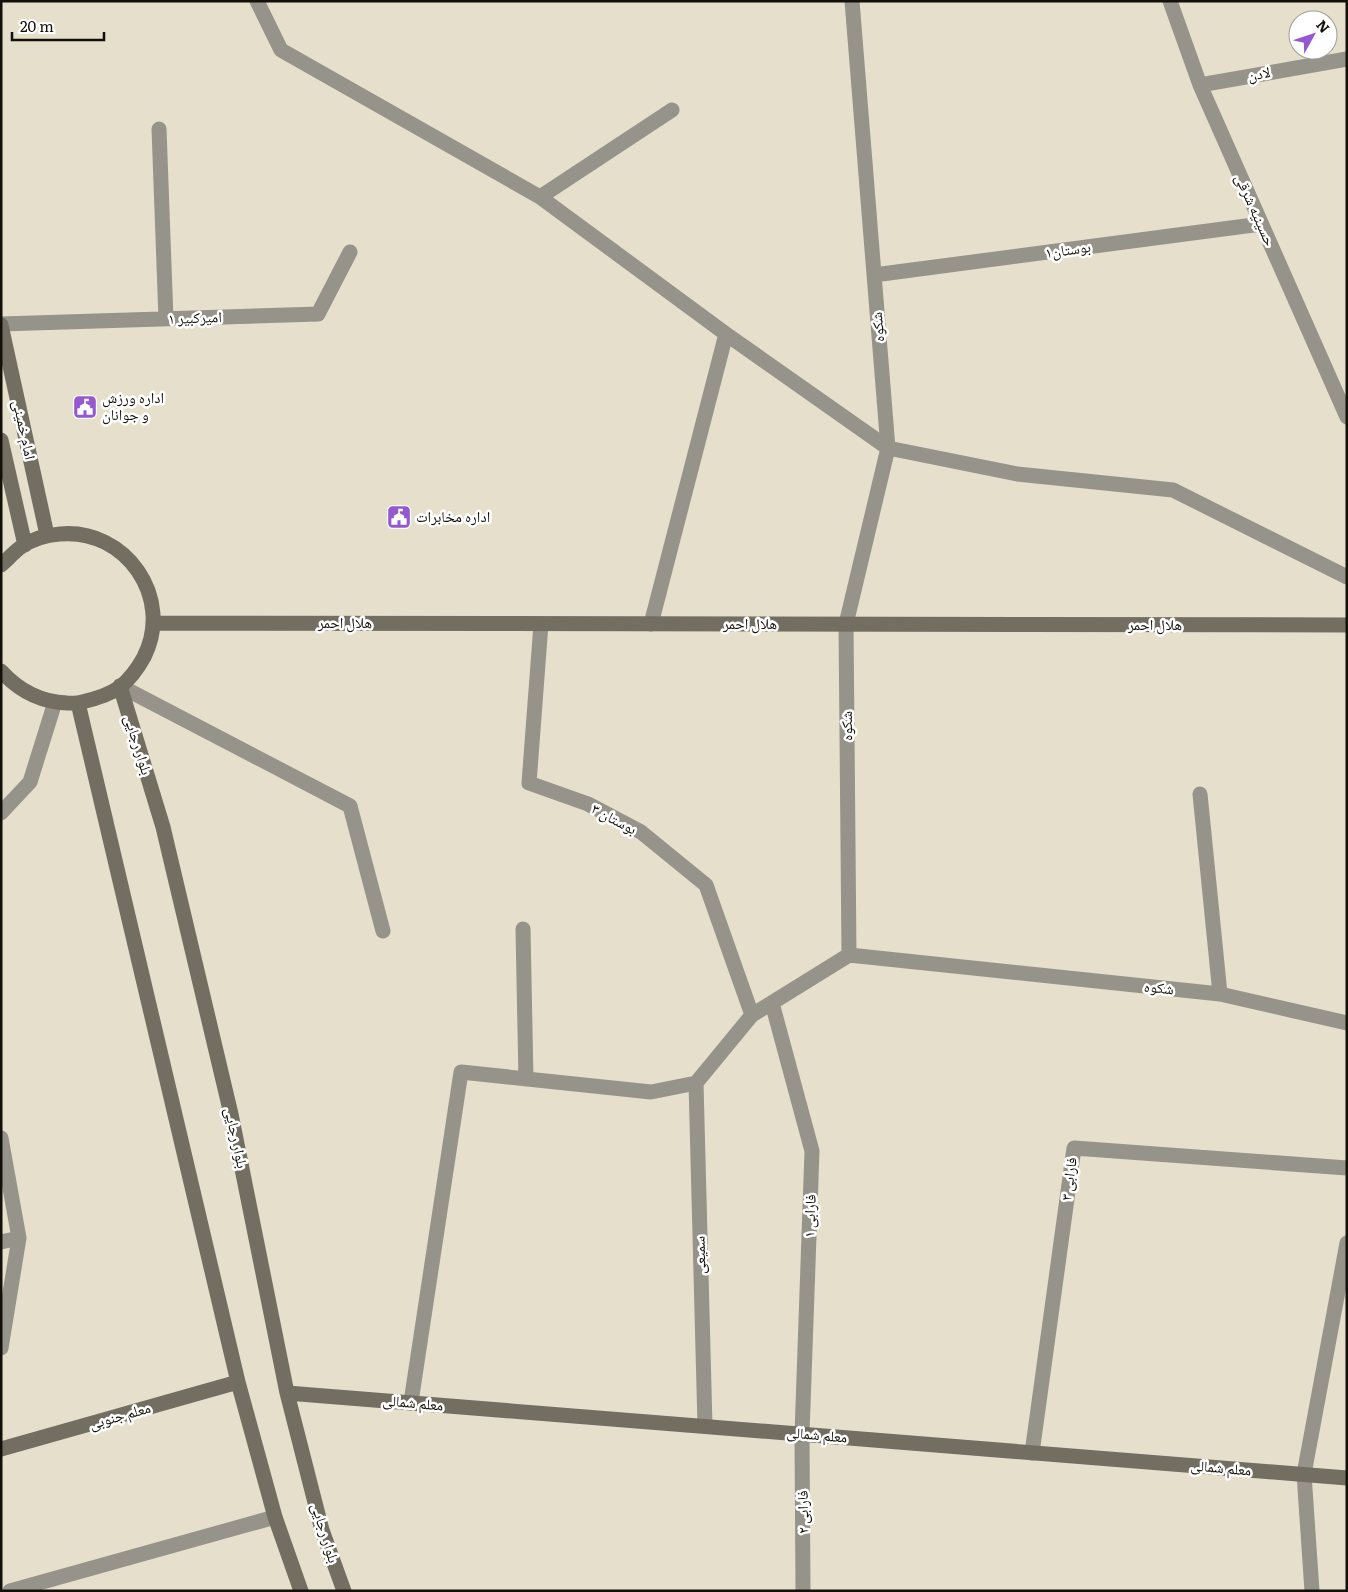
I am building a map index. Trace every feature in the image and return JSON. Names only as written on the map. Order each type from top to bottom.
[{"type":"main road","name":"امام خمینی","points":[[1,324],[47,535]]},
{"type":"main road","name":"امام خمینی","points":[[1,440],[25,545]]},
{"type":"main road","points":[[1,565],[21,547],[47,535],[74,533],[100,539],[122,553],[140,572],[150,597],[154,623],[149,647],[138,669],[120,686],[100,698],[78,703],[50,702],[23,691],[1,671]]},
{"type":"main road","name":"هلال احمر","points":[[154,623],[1347,625]]},
{"type":"main road","name":"بلوار رجایی","points":[[120,686],[163,827],[229,1105],[287,1392],[322,1530],[344,1591]]},
{"type":"main road","points":[[78,703],[238,1382],[275,1517],[301,1591]]},
{"type":"main road","name":"معلم جنوبی","points":[[1,1449],[238,1382]]},
{"type":"main road","name":"معلم شمالی","points":[[287,1392],[1347,1478]]},
{"type":"street","points":[[257,1],[281,50],[540,197],[726,334],[888,448],[1017,474],[1173,490],[1347,577]]},
{"type":"street","name":"شکوه","points":[[852,1],[888,448],[846,624],[849,955],[1220,994],[1347,1023]]},
{"type":"street","name":"حسینیه شرقی","points":[[1170,1],[1200,85],[1347,417]]},
{"type":"street","name":"لادن","points":[[1200,85],[1347,59]]},
{"type":"street","points":[[540,197],[672,110]]},
{"type":"street","points":[[159,129],[166,319]]},
{"type":"street","name":"بوستان۱","points":[[874,275],[1261,224]]},
{"type":"street","name":"امیرکبیر ۱","points":[[1,324],[318,314],[350,252]]},
{"type":"street","points":[[651,624],[726,334]]},
{"type":"street","name":"بوستان ٣","points":[[542,624],[529,783],[588,804],[641,832],[706,884],[752,1016]]},
{"type":"street","points":[[120,686],[350,806],[383,931]]},
{"type":"street","points":[[1,813],[30,782],[55,702]]},
{"type":"street","points":[[1200,794],[1220,994]]},
{"type":"street","points":[[523,929],[526,1079]]},
{"type":"street","points":[[411,1402],[461,1072],[651,1092],[696,1083],[752,1016],[849,955]]},
{"type":"street","name":"فارابی ۱","points":[[772,1003],[812,1151],[802,1434]]},
{"type":"street","name":"سمیعی","points":[[696,1083],[705,1426]]},
{"type":"street","points":[[1,1138],[19,1238],[1,1348]]},
{"type":"street","name":"فارابی ۳","points":[[1032,1453],[1074,1148],[1347,1168]]},
{"type":"street","points":[[1,1242],[19,1238]]},
{"type":"street","points":[[1312,1591],[1304,1474],[1347,1243]]},
{"type":"street","name":"فارابی ۲","points":[[802,1434],[804,1591]]},
{"type":"street","points":[[10,1591],[275,1517]]},
{"type":"place","name":"اداره ورزش و جوانان","points":[[85,407]]},
{"type":"place","name":"اداره مخابرات","points":[[399,517]]}]
